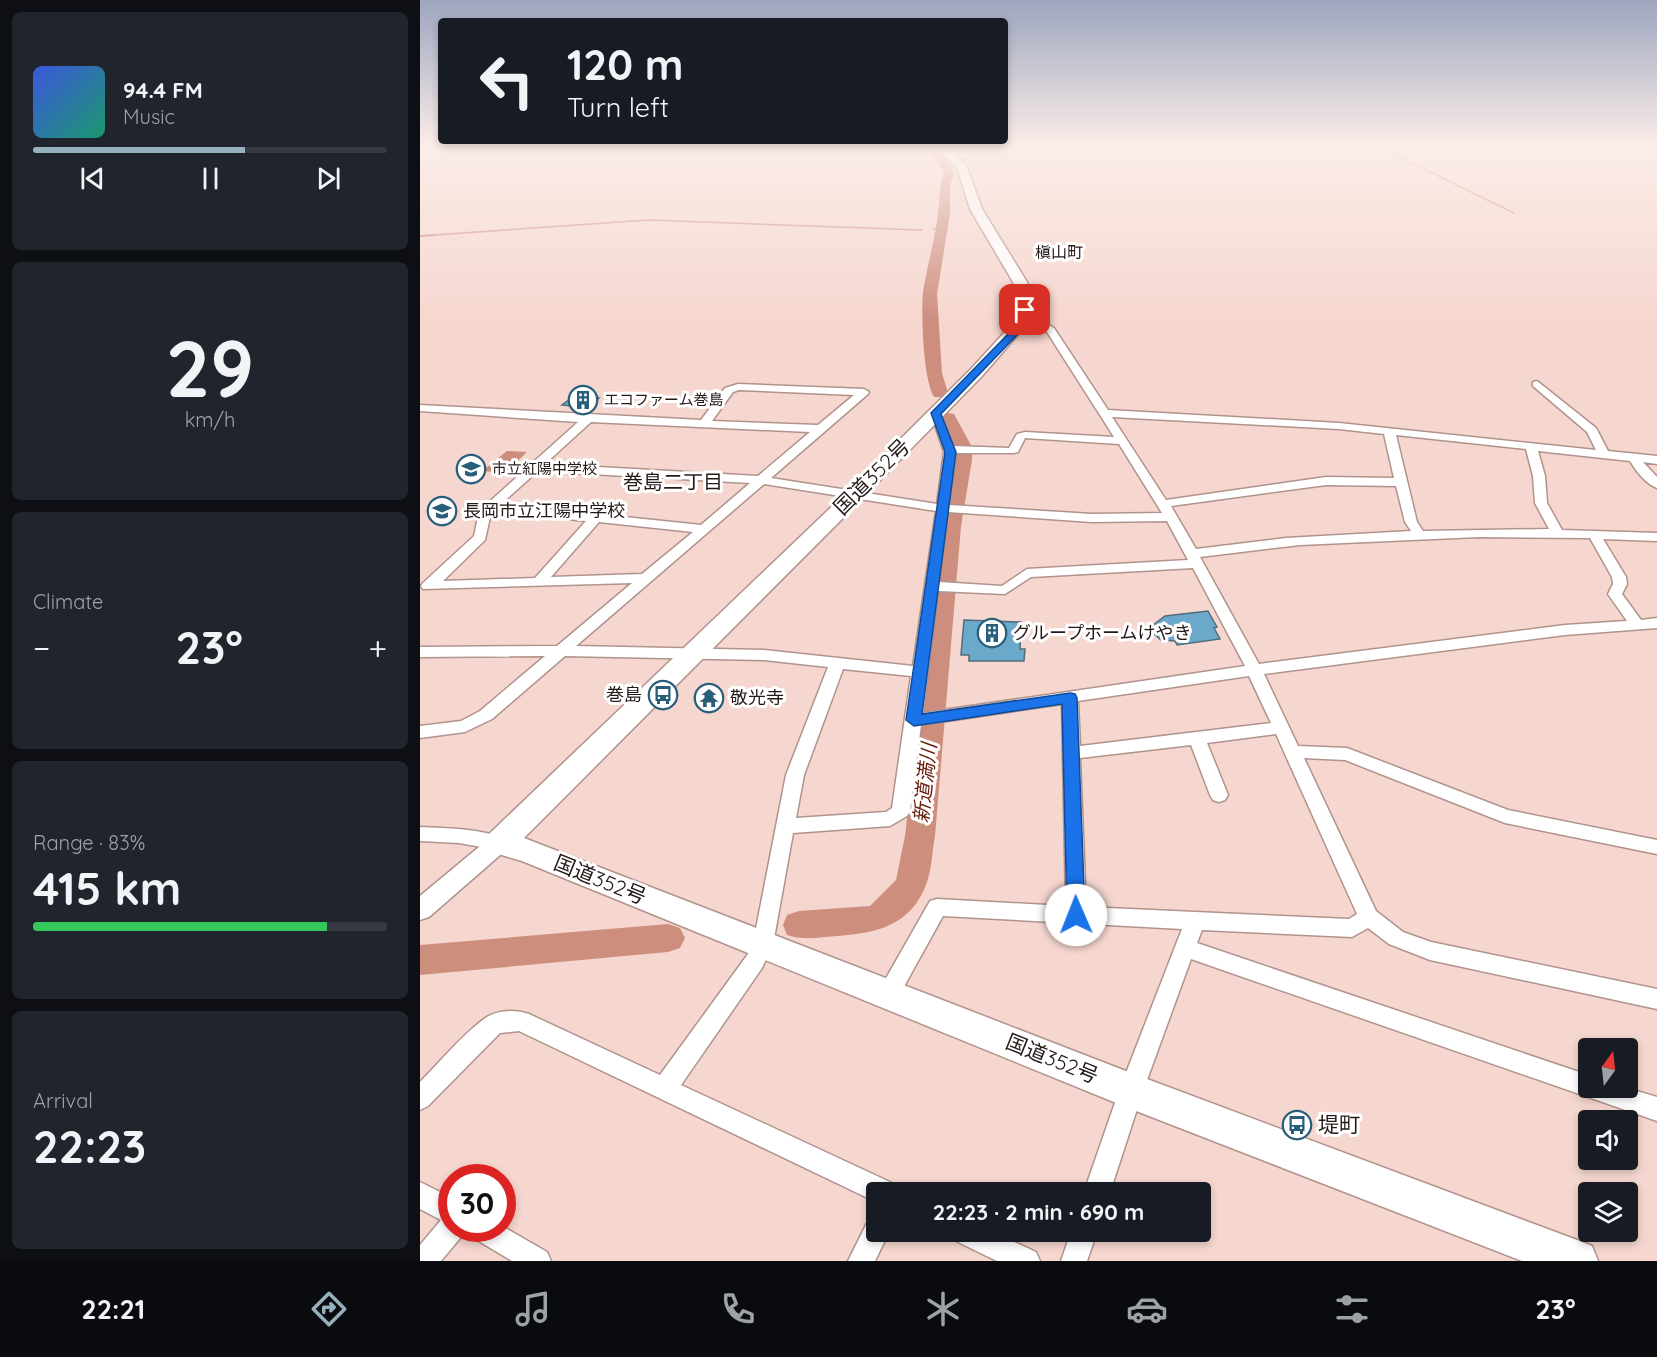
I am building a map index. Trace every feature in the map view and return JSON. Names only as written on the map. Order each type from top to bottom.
[{"type":"highway","points":[[974,204],[1020,282],[1025,305],[1020,324]]},
{"type":"highway","name":"国道352号","points":[[499,843],[854,496],[1020,324]]},
{"type":"highway","name":"国道352号","points":[[499,843],[529,851],[1131,1090],[1577,1261]]},
{"type":"street","points":[[1020,324],[1047,327],[1051,330],[1166,511],[1254,669],[1369,916],[1396,938],[1430,951],[1657,999]]},
{"type":"street","points":[[1538,384],[1592,430],[1604,454]]},
{"type":"street","points":[[420,732],[457,728],[475,723],[706,529],[864,392],[735,387],[729,390],[704,424]]},
{"type":"street","points":[[420,408],[588,419],[822,429]]},
{"type":"street","points":[[784,826],[890,819],[901,811],[917,720],[920,672],[934,587],[950,449],[936,413]]},
{"type":"street","points":[[1105,413],[1339,426],[1657,460]]},
{"type":"street","points":[[425,586],[476,542],[480,537],[484,517],[491,507],[588,419]]},
{"type":"street","points":[[1389,432],[1412,522],[1421,537]]},
{"type":"street","points":[[950,449],[1009,451],[1014,450],[1021,436],[1025,435],[1121,441]]},
{"type":"street","points":[[1531,447],[1539,476],[1541,503],[1558,533]]},
{"type":"street","points":[[1635,458],[1640,468],[1657,484]]},
{"type":"street","points":[[535,467],[762,480],[854,496],[944,508],[1092,518],[1166,511],[1296,484],[1402,482]]},
{"type":"street","points":[[491,507],[706,529]]},
{"type":"street","points":[[540,581],[595,518]]},
{"type":"street","points":[[934,587],[1005,590],[1027,573],[1194,559],[1299,541],[1558,533],[1657,537]]},
{"type":"street","points":[[1594,534],[1619,577],[1620,584],[1615,594],[1637,624]]},
{"type":"street","points":[[425,586],[647,578]]},
{"type":"street","points":[[917,720],[943,718],[1254,669],[1565,630],[1657,623]]},
{"type":"street","points":[[420,652],[693,653],[788,657],[920,672]]},
{"type":"street","points":[[664,1089],[755,961],[763,944],[797,767],[837,663]]},
{"type":"street","points":[[1070,698],[1076,915]]},
{"type":"street","points":[[1071,753],[1281,728]]},
{"type":"street","points":[[1197,738],[1219,795]]},
{"type":"street","points":[[1293,752],[1347,754],[1505,816],[1657,847]]},
{"type":"street","points":[[420,834],[459,836],[499,843]]},
{"type":"street","points":[[420,910],[499,843]]},
{"type":"street","points":[[888,994],[937,907],[1352,928],[1369,916]]},
{"type":"street","points":[[1100,1182],[1131,1090],[1195,921]]},
{"type":"street","points":[[1186,948],[1578,1083]]},
{"type":"street","points":[[420,1098],[493,1025],[515,1020],[521,1021],[866,1184]]},
{"type":"street","points":[[1623,1098],[1657,1109]]},
{"type":"street","points":[[420,1195],[438,1205]]},
{"type":"street","points":[[424,1261],[440,1242]]},
{"type":"street","points":[[505,1242],[538,1261]]},
{"type":"street","points":[[861,1261],[871,1242]]},
{"type":"street","points":[[986,1242],[1027,1261]]},
{"type":"street","points":[[1074,1261],[1081,1242]]},
{"type":"shaded area","points":[[507,451],[527,452],[505,473],[482,471]]},
{"type":"building","name":"エコファーム巻島","points":[[577,394],[599,398],[588,408],[562,405]]},
{"type":"building","points":[[1208,611],[1217,627],[1214,628],[1220,639],[1177,645],[1175,641],[1161,640],[1153,633],[1153,625],[1165,616]]},
{"type":"building","name":"グループホームけやき","points":[[964,620],[1021,622],[1020,649],[1025,649],[1024,661],[969,661],[969,655],[961,655]]},
{"type":"waterway","name":"新道満川","points":[[940,393],[934,373],[930,294],[944,204]]},
{"type":"waterway","points":[[1495,204],[1514,213]]},
{"type":"waterway","points":[[435,235],[420,236],[648,220],[922,230]]},
{"type":"waterway","name":"新道満川","points":[[934,229],[941,230]]},
{"type":"waterway","name":"新道満川","points":[[799,925],[869,920],[881,916],[904,894],[911,882],[920,836],[951,526],[963,460],[963,447],[948,418]]},
{"type":"waterway","name":"新道満川","points":[[420,960],[668,938]]},
{"type":"place","name":"エコファーム巻島","points":[[583,400]]},
{"type":"place","name":"市立紅陽中学校","points":[[471,469]]},
{"type":"place","name":"長岡市立江陽中学校","points":[[442,511]]},
{"type":"place","name":"グループホームけやき","points":[[992,633]]},
{"type":"place","name":"巻島","points":[[663,695]]},
{"type":"place","name":"敬光寺","points":[[709,698]]},
{"type":"place","name":"堤町","points":[[1297,1125]]},
{"type":"district","name":"槇山町","points":[[1059,252]]},
{"type":"district","name":"巻島二丁目","points":[[673,482]]},
{"type":"route","points":[[1025,310],[1014,333],[936,413],[950,452],[914,720],[943,718],[1070,698],[1076,915]]}]
